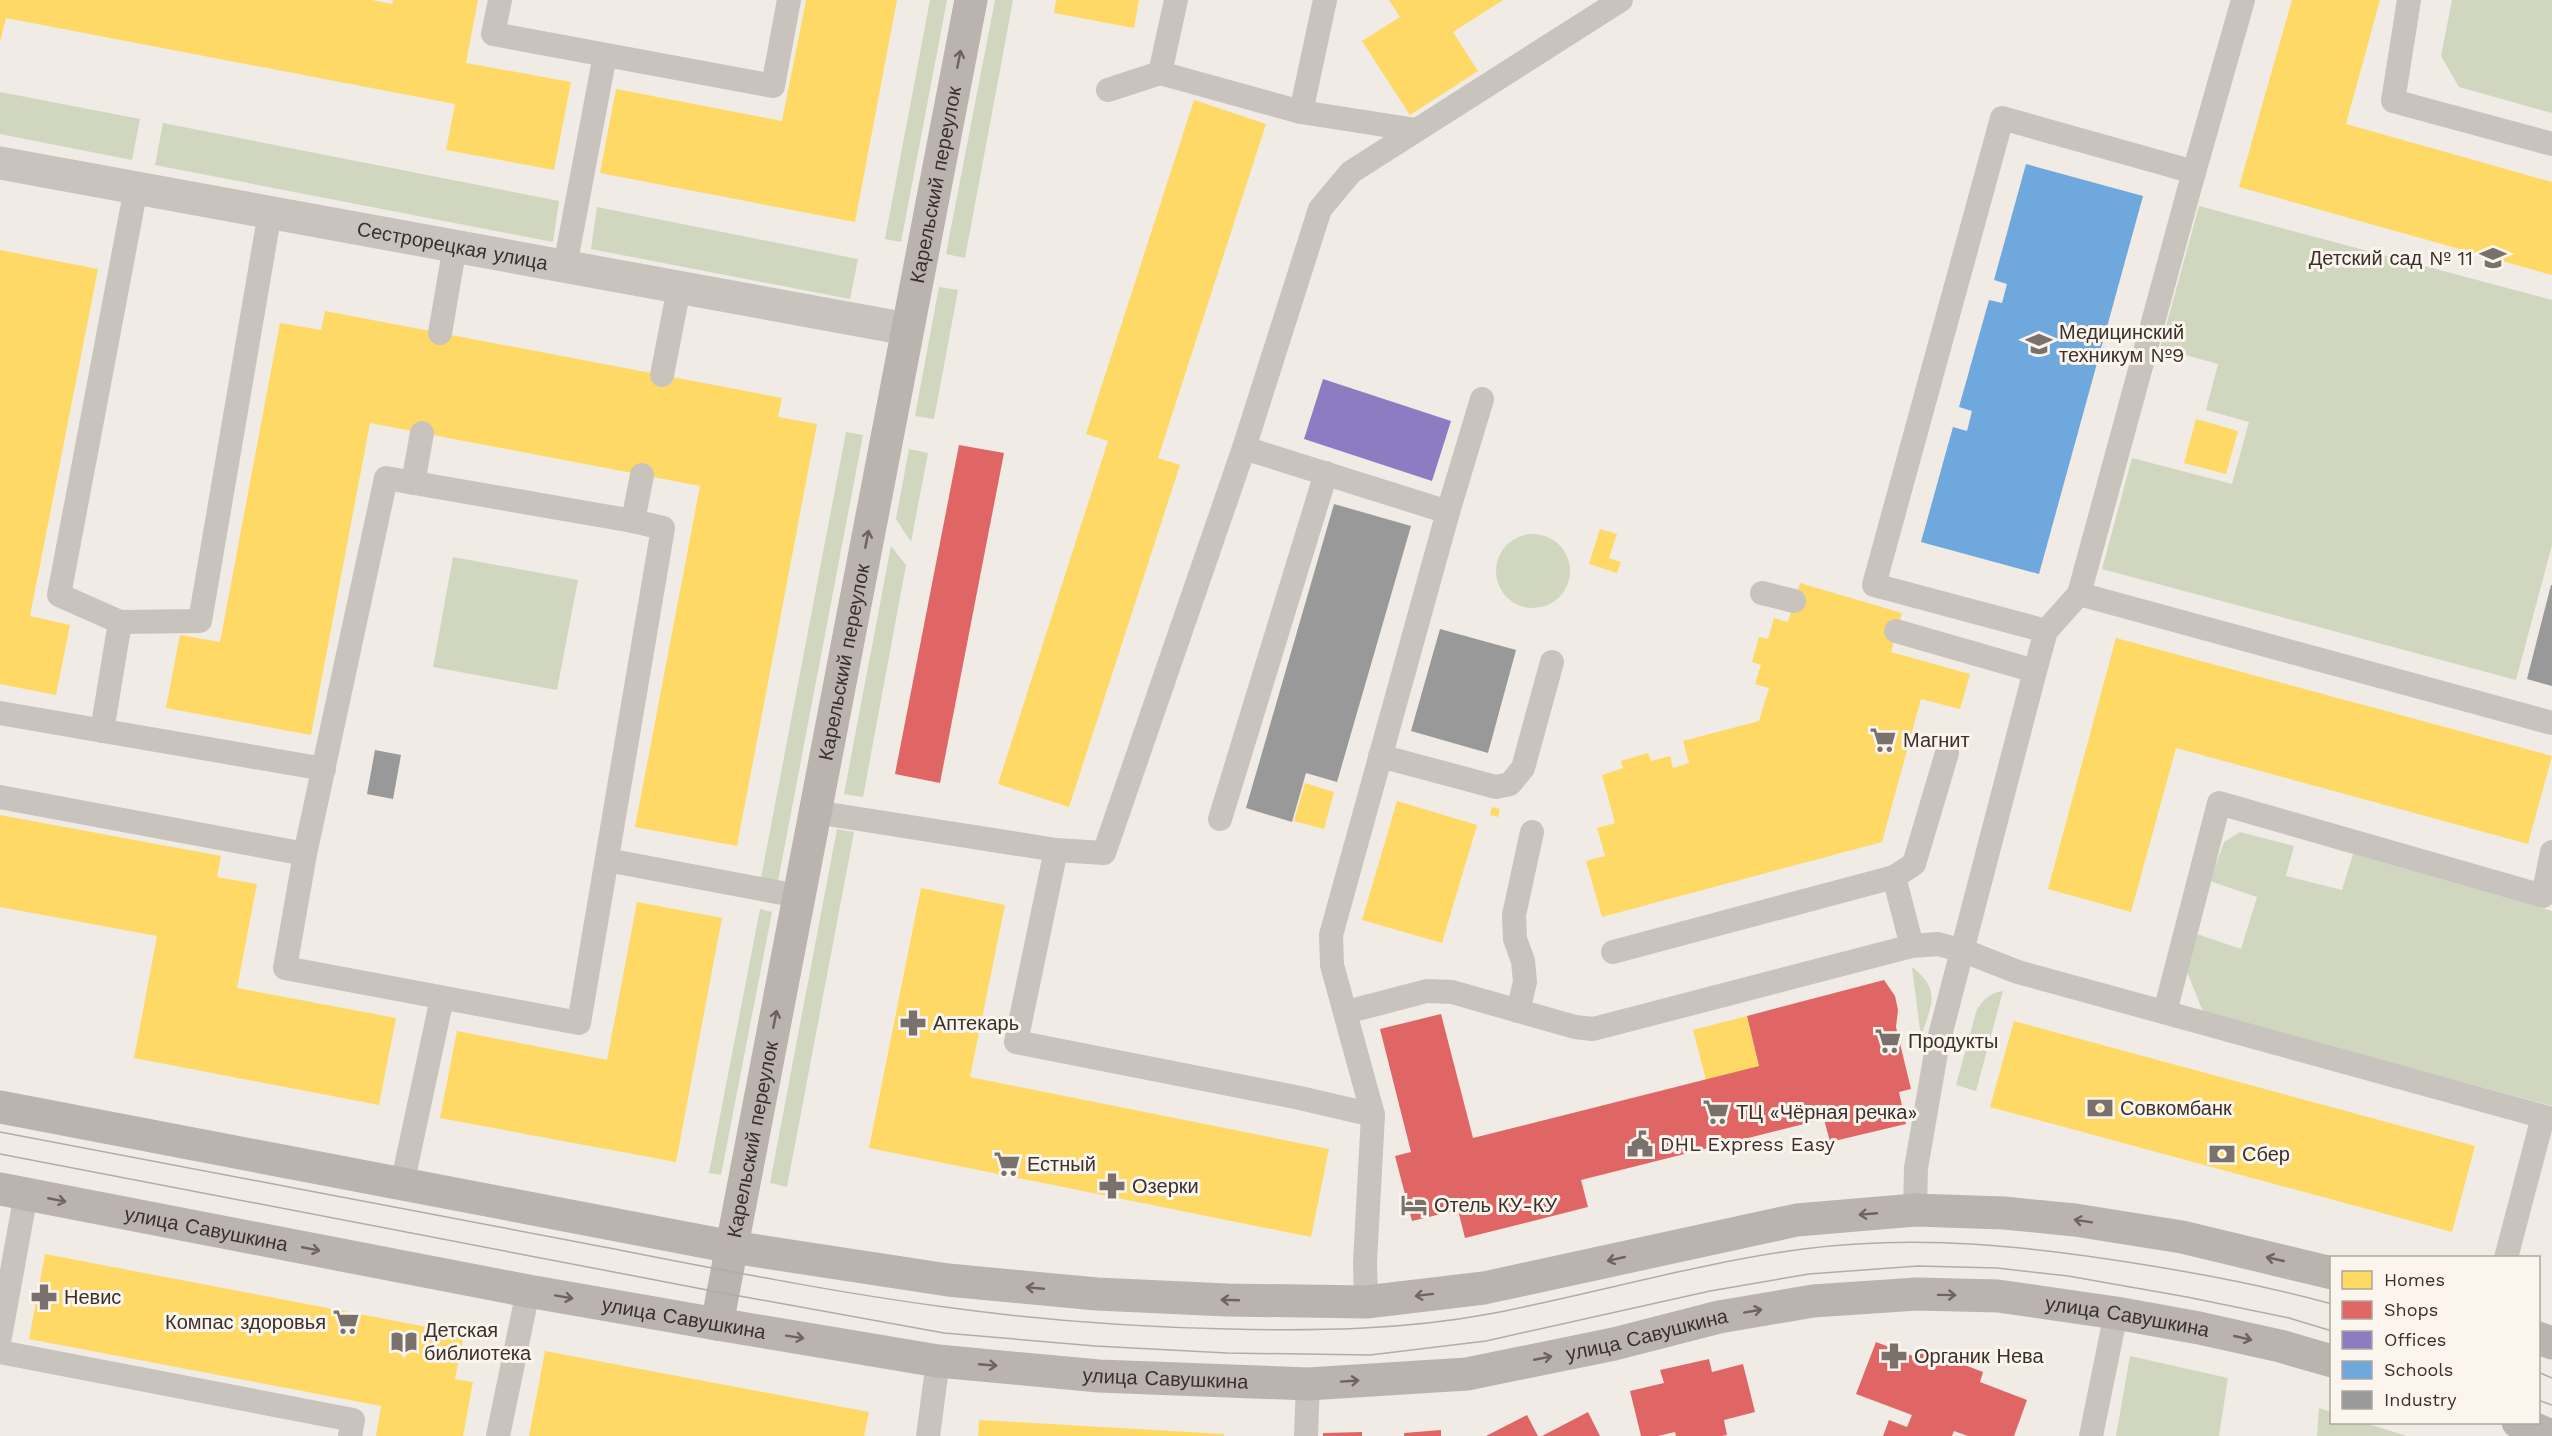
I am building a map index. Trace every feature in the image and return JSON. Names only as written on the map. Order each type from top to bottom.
[{"type":"main road","name":"Карельский переулок","points":[[717,1324],[971,0]]},
{"type":"main road","points":[[0,1107],[732,1247],[948,1280],[1097,1294],[1227,1300],[1366,1302],[1484,1288],[1797,1220],[1915,1210],[2004,1213],[2075,1220],[2182,1237],[2330,1273]]},
{"type":"main road","name":"улица Савушкина","points":[[13,1192],[528,1291],[717,1324],[938,1361],[1099,1376],[1308,1384],[1467,1374],[1614,1344],[1719,1317],[1813,1301],[1917,1294],[1998,1296],[2116,1313],[2280,1346],[2330,1361]]},
{"type":"main road","points":[[2523,1424],[2552,1436]]},
{"type":"street","name":"Сестрорецкая улица","points":[[0,163],[907,328]]},
{"type":"lane","points":[[500,0],[493,34],[773,86],[789,0]]},
{"type":"lane","points":[[1160,73],[1176,0]]},
{"type":"lane","points":[[1301,112],[1325,0]]},
{"type":"lane","points":[[815,812],[1056,850],[1104,854],[1244,448],[1320,209],[1351,171],[1621,0]]},
{"type":"lane","points":[[1915,1210],[1916,1168],[1937,1047],[1964,951],[2035,671],[2046,631],[2079,594],[2243,0]]},
{"type":"lane","points":[[2409,0],[2393,101],[2552,144]]},
{"type":"lane","points":[[565,266],[605,55]]},
{"type":"lane","points":[[1108,90],[1160,73],[1301,112],[1416,130]]},
{"type":"lane","points":[[2046,631],[1874,585],[2002,118],[2194,172]]},
{"type":"lane","points":[[136,188],[59,595],[120,622],[200,621],[270,212]]},
{"type":"lane","points":[[440,333],[455,246]]},
{"type":"lane","points":[[662,375],[679,288]]},
{"type":"lane","points":[[1366,1302],[1365,1262],[1373,1115],[1332,965],[1331,935],[1448,512],[1482,399]]},
{"type":"lane","points":[[414,483],[422,433]]},
{"type":"lane","points":[[1244,448],[1448,512]]},
{"type":"lane","points":[[1220,819],[1326,473]]},
{"type":"lane","points":[[633,521],[642,475]]},
{"type":"lane","points":[[386,478],[633,521],[663,528],[579,1023],[285,968],[305,854],[386,478]]},
{"type":"lane","points":[[1762,593],[1794,601]]},
{"type":"lane","points":[[2079,594],[2552,723]]},
{"type":"lane","points":[[102,731],[120,622]]},
{"type":"lane","points":[[1896,631],[2035,671]]},
{"type":"lane","points":[[1380,756],[1496,788],[1510,784],[1523,768],[1552,662]]},
{"type":"lane","points":[[0,713],[324,769]]},
{"type":"lane","points":[[1613,952],[1894,877],[1914,864],[1947,753]]},
{"type":"lane","points":[[0,797],[305,854]]},
{"type":"lane","points":[[2165,1012],[2219,803],[2543,896],[2552,852]]},
{"type":"lane","points":[[1518,1011],[1525,982],[1523,961],[1515,939],[1514,915],[1532,832]]},
{"type":"lane","points":[[1056,850],[1016,1042],[1300,1098],[1373,1115]]},
{"type":"lane","points":[[607,860],[798,896]]},
{"type":"lane","points":[[1894,877],[1912,946]]},
{"type":"lane","points":[[1346,1012],[1427,991],[1452,993],[1575,1027],[1605,1028],[1912,946],[1938,944],[1964,951],[2018,972],[2547,1118],[2506,1256]]},
{"type":"lane","points":[[402,1185],[442,998]]},
{"type":"lane","points":[[0,1337],[13,1192]]},
{"type":"lane","points":[[498,1436],[528,1291]]},
{"type":"lane","points":[[2091,1436],[2116,1313]]},
{"type":"lane","points":[[0,1352],[353,1420],[350,1436]]},
{"type":"lane","points":[[928,1436],[938,1361]]},
{"type":"lane","points":[[1306,1436],[1308,1384]]},
{"type":"green space","points":[[930,0],[947,0],[901,242],[885,239]]},
{"type":"green space","points":[[995,0],[1013,0],[965,258],[946,254]]},
{"type":"green space","points":[[2452,0],[2552,0],[2552,113],[2459,87],[2441,56]]},
{"type":"green space","points":[[0,92],[140,119],[132,160],[0,134]]},
{"type":"green space","points":[[163,123],[559,201],[553,242],[155,165]]},
{"type":"green space","points":[[2199,206],[2552,300],[2552,545],[2516,680],[2102,569],[2132,458],[2232,484],[2249,422],[2206,410],[2218,364],[2160,348]]},
{"type":"green space","points":[[597,207],[858,259],[850,299],[591,249]]},
{"type":"green space","points":[[939,287],[958,290],[934,419],[915,416]]},
{"type":"green space","points":[[846,432],[863,435],[778,881],[761,878]]},
{"type":"green space","points":[[909,449],[928,453],[911,542],[896,519]]},
{"type":"green space","points":[[1533,534],[1547,537],[1559,545],[1567,557],[1570,571],[1567,585],[1559,597],[1547,605],[1533,608],[1519,605],[1507,597],[1499,585],[1496,571],[1499,557],[1507,545],[1519,537]]},
{"type":"green space","points":[[891,546],[906,565],[863,797],[844,794]]},
{"type":"green space","points":[[453,557],[578,580],[557,690],[433,667]]},
{"type":"green space","points":[[837,829],[854,832],[787,1187],[770,1183]]},
{"type":"green space","points":[[2240,832],[2294,846],[2286,876],[2342,890],[2353,854],[2552,911],[2552,1106],[2203,1012],[2186,969],[2197,934],[2241,949],[2257,897],[2210,881],[2224,842]]},
{"type":"green space","points":[[760,909],[772,912],[721,1175],[709,1173]]},
{"type":"green space","points":[[1912,967],[1928,984],[1932,999],[1921,1038]]},
{"type":"green space","points":[[2003,991],[1976,1091],[1956,1085],[1977,1009],[1988,997]]},
{"type":"green space","points":[[2130,1356],[2228,1378],[2219,1436],[2116,1436]]},
{"type":"green space","points":[[2319,1408],[2330,1412],[2330,1424],[2368,1424],[2407,1436],[2317,1436]]},
{"type":"building: Homes","points":[[0,0],[372,0],[392,4],[393,0],[478,0],[466,63],[571,82],[554,170],[446,150],[455,104],[6,18],[0,42]]},
{"type":"building: Homes","points":[[806,0],[897,0],[855,222],[600,173],[616,89],[782,121]]},
{"type":"building: Homes","points":[[1056,0],[1139,0],[1134,28],[1054,13]]},
{"type":"building: Homes","points":[[1389,0],[1503,0],[1453,32],[1478,71],[1410,115],[1362,41],[1400,17]]},
{"type":"building: Homes","points":[[2292,0],[2380,0],[2346,124],[2552,182],[2552,275],[2239,187]]},
{"type":"building: Homes","points":[[1194,100],[1266,124],[1158,458],[1180,465],[1069,807],[998,784],[1108,441],[1086,434]]},
{"type":"building: Homes","points":[[0,250],[98,269],[30,616],[70,625],[56,695],[0,684]]},
{"type":"building: Homes","points":[[325,311],[782,398],[778,417],[817,424],[737,846],[635,827],[700,486],[370,423],[311,735],[166,708],[180,635],[220,642],[280,323],[321,330]]},
{"type":"building: Homes","points":[[2196,419],[2238,431],[2226,474],[2184,463]]},
{"type":"building: Homes","points":[[1600,529],[1617,534],[1609,558],[1621,562],[1617,573],[1589,564]]},
{"type":"building: Homes","points":[[1800,583],[1902,613],[1891,652],[1970,674],[1960,709],[1921,699],[1882,842],[1602,917],[1586,861],[1605,856],[1597,828],[1615,823],[1602,775],[1623,768],[1621,761],[1648,753],[1651,761],[1670,756],[1673,768],[1689,763],[1683,741],[1759,721],[1769,688],[1755,684],[1761,665],[1752,662],[1759,637],[1768,639],[1774,618],[1788,622]]},
{"type":"building: Homes","points":[[2116,638],[2552,756],[2528,844],[2176,748],[2131,912],[2048,889]]},
{"type":"building: Homes","points":[[1305,783],[1334,792],[1324,829],[1294,821]]},
{"type":"building: Homes","points":[[1397,801],[1477,825],[1442,943],[1362,920]]},
{"type":"building: Homes","points":[[1492,807],[1500,809],[1498,817],[1490,815]]},
{"type":"building: Homes","points":[[0,815],[221,856],[217,877],[257,884],[237,988],[396,1018],[379,1105],[134,1058],[157,936],[0,907]]},
{"type":"building: Homes","points":[[921,888],[1005,905],[970,1077],[1329,1149],[1311,1237],[869,1148]]},
{"type":"building: Homes","points":[[637,902],[722,918],[676,1162],[440,1118],[457,1031],[607,1060]]},
{"type":"building: Homes","points":[[1747,1016],[1759,1066],[1706,1080],[1693,1030]]},
{"type":"building: Homes","points":[[2014,1021],[2475,1146],[2452,1232],[1990,1107]]},
{"type":"building: Homes","points":[[45,1254],[464,1334],[455,1379],[473,1382],[463,1436],[376,1436],[381,1406],[29,1339]]},
{"type":"building: Homes","points":[[545,1351],[869,1412],[864,1436],[529,1436]]},
{"type":"building: Homes","points":[[979,1420],[1224,1434],[1224,1436],[978,1436]]},
{"type":"building: Shops","points":[[959,445],[1004,453],[940,783],[895,774]]},
{"type":"building: Shops","name":"ТЦ «Чёрная речка»","points":[[1884,980],[1895,996],[1898,1010],[1896,1027],[1911,1089],[1899,1092],[1906,1124],[1830,1142],[1824,1119],[1581,1180],[1588,1207],[1465,1238],[1458,1210],[1412,1221],[1395,1156],[1411,1152],[1380,1029],[1441,1014],[1473,1138],[1759,1066],[1747,1016]]},
{"type":"building: Shops","points":[[1876,1342],[1918,1358],[1922,1349],[1983,1372],[1980,1382],[2027,1400],[2014,1436],[1968,1436],[1954,1431],[1952,1436],[1883,1436],[1889,1420],[1907,1427],[1912,1415],[1856,1394]]},
{"type":"building: Shops","points":[[1709,1359],[1712,1372],[1743,1364],[1755,1412],[1724,1420],[1727,1435],[1676,1436],[1675,1432],[1658,1436],[1641,1436],[1630,1391],[1664,1383],[1660,1370]]},
{"type":"building: Shops","points":[[1588,1412],[1600,1436],[1542,1436]]},
{"type":"building: Shops","points":[[1527,1415],[1538,1436],[1486,1436]]},
{"type":"building: Shops","points":[[1441,1430],[1441,1436],[1404,1436],[1404,1433]]},
{"type":"building: Shops","points":[[1362,1432],[1362,1436],[1323,1436],[1323,1433]]},
{"type":"building: Offices","points":[[1323,379],[1451,421],[1432,481],[1304,439]]},
{"type":"building: Schools","name":"Медицинский техникум №9","points":[[2026,164],[2143,196],[2039,574],[1921,542],[1953,427],[1967,431],[1972,411],[1959,407],[1989,300],[2002,303],[2007,284],[1994,280]]},
{"type":"building: Industry","points":[[1334,504],[1411,526],[1337,782],[1306,773],[1292,822],[1246,808]]},
{"type":"building: Industry","points":[[2552,585],[2552,686],[2527,679]]},
{"type":"building: Industry","points":[[1440,629],[1516,650],[1488,753],[1411,731]]},
{"type":"building: Industry","points":[[375,750],[401,755],[393,799],[367,794]]},
{"type":"tram line","points":[[0,1132],[809,1286],[1016,1316],[1123,1325],[1295,1330],[1424,1323],[1489,1314],[1763,1255],[1803,1249],[1890,1242],[1975,1244],[2103,1258],[2239,1282],[2330,1303]]},
{"type":"tram line","points":[[0,1154],[723,1293],[944,1333],[1095,1346],[1227,1353],[1370,1355],[1486,1341],[1710,1291],[1809,1274],[1918,1266],[1997,1268],[2068,1276],[2289,1318],[2330,1330]]},
{"type":"tram line","points":[[2540,1373],[2552,1378]]},
{"type":"tram line","points":[[2540,1401],[2552,1405]]},
{"type":"place","name":"Детский сад № 11","points":[[2493,258]]},
{"type":"place","name":"Медицинский техникум №9","points":[[2039,344]]},
{"type":"place","name":"Магнит","points":[[1883,740]]},
{"type":"place","name":"Аптекарь","points":[[913,1023]]},
{"type":"place","name":"Продукты","points":[[1888,1041]]},
{"type":"place","name":"Совкомбанк","points":[[2100,1108]]},
{"type":"place","name":"ТЦ «Чёрная речка»","points":[[1716,1112]]},
{"type":"place","name":"DHL Express Easy","points":[[1640,1144]]},
{"type":"place","name":"Сбер","points":[[2222,1154]]},
{"type":"place","name":"Естный","points":[[1007,1164]]},
{"type":"place","name":"Озерки","points":[[1112,1186]]},
{"type":"place","name":"Отель КУ-КУ","points":[[1414,1205]]},
{"type":"place","name":"Невис","points":[[44,1297]]},
{"type":"place","name":"Компас здоровья","points":[[346,1322]]},
{"type":"place","name":"Детская библиотека","points":[[404,1342]]},
{"type":"place","name":"Органик Нева","points":[[1894,1356]]}]
